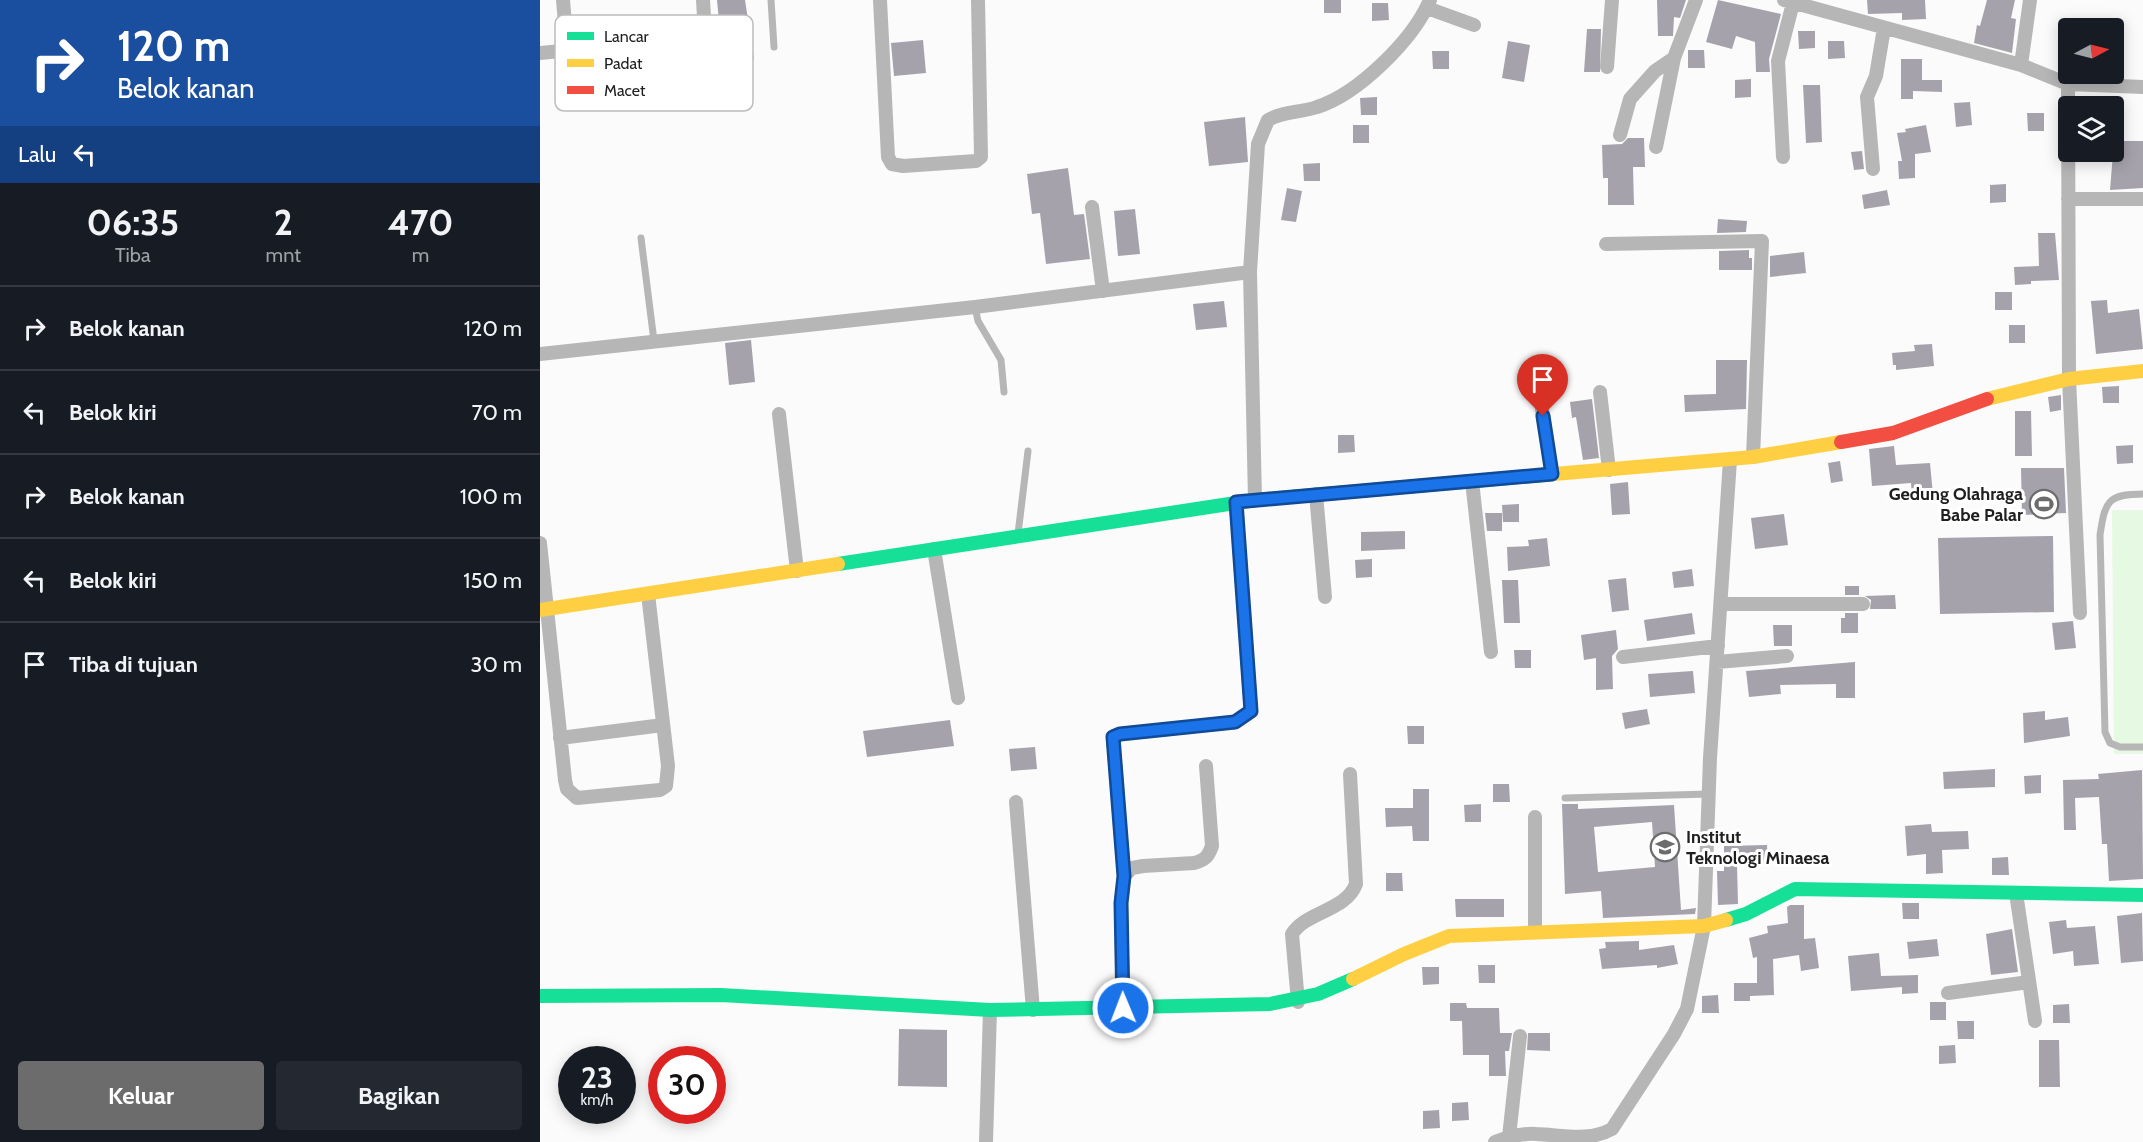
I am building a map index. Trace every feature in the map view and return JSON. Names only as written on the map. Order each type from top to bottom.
[{"type":"street","points":[[563,0],[564,15]]},
{"type":"street","points":[[703,0],[704,15]]},
{"type":"street","points":[[880,0],[888,157],[892,164],[903,166],[976,161],[981,157],[978,0]]},
{"type":"street","points":[[1607,67],[1612,0]]},
{"type":"street","points":[[1656,147],[1674,58],[1696,0]]},
{"type":"street","points":[[2020,65],[2030,0]]},
{"type":"street","points":[[1783,158],[1779,61],[1789,1],[2020,65],[2058,80]]},
{"type":"street","points":[[1255,500],[1250,272],[1258,144],[1268,120],[1278,114],[1315,108],[1346,92],[1378,67],[1402,43],[1428,4],[1474,25]]},
{"type":"street","points":[[1873,170],[1867,97],[1876,76],[1884,28]]},
{"type":"street","points":[[540,52],[555,51]]},
{"type":"street","points":[[1620,135],[1630,99],[1655,71],[1674,58]]},
{"type":"street","points":[[2080,613],[2069,379],[2068,84],[2143,87]]},
{"type":"street","points":[[2068,199],[2143,199]]},
{"type":"street","points":[[1092,207],[1103,291]]},
{"type":"street","points":[[1606,244],[1762,241],[1753,457]]},
{"type":"street","points":[[540,354],[975,307],[1250,272]]},
{"type":"street","points":[[543,609],[1236,502],[1753,457],[1893,433],[1980,401],[2069,379],[2143,371]]},
{"type":"street","points":[[1600,392],[1609,470]]},
{"type":"street","points":[[1540,396],[1552,474]]},
{"type":"street","points":[[778,414],[796,571]]},
{"type":"street","points":[[1495,1142],[1509,1137],[1536,1134],[1587,1141],[1604,1137],[1612,1130],[1674,1034],[1687,1009],[1704,926],[1708,795],[1730,460]]},
{"type":"street","points":[[1472,481],[1491,652]]},
{"type":"street","points":[[1316,494],[1325,597]]},
{"type":"street","points":[[1123,1008],[1121,903],[1124,876],[1113,737],[1120,734],[1235,722],[1251,711],[1236,502]]},
{"type":"street","points":[[540,543],[543,609],[567,789],[577,798],[647,792],[660,790],[666,786],[668,779],[663,725],[648,594]]},
{"type":"street","points":[[933,549],[958,698]]},
{"type":"street","points":[[1722,604],[1863,604]]},
{"type":"street","points":[[1623,657],[1718,646]]},
{"type":"street","points":[[1717,662],[1787,656]]},
{"type":"street","points":[[560,738],[663,725]]},
{"type":"street","points":[[1124,876],[1132,868],[1194,863],[1203,861],[1208,855],[1212,846],[1206,766]]},
{"type":"street","points":[[1298,1002],[1292,934],[1303,923],[1349,896],[1356,884],[1350,774]]},
{"type":"street","points":[[1016,802],[1033,1010]]},
{"type":"street","points":[[1535,816],[1535,932]]},
{"type":"street","points":[[540,996],[721,995],[990,1010],[1298,1002],[1324,994],[1425,943],[1449,936],[1704,926],[1746,914],[1795,889],[2143,895]]},
{"type":"street","points":[[2016,893],[2035,1021]]},
{"type":"street","points":[[1948,993],[2029,982]]},
{"type":"street","points":[[987,1142],[990,1010]]},
{"type":"street","points":[[1509,1137],[1520,1036]]},
{"type":"lane","points":[[771,0],[774,47]]},
{"type":"lane","points":[[641,238],[654,341]]},
{"type":"lane","points":[[975,307],[978,321],[1001,360],[1004,392]]},
{"type":"lane","points":[[1018,534],[1028,451]]},
{"type":"lane","points":[[2143,494],[2117,496],[2108,501],[2103,510],[2100,535],[2105,732],[2110,743],[2121,747],[2143,747]]},
{"type":"lane","points":[[1565,798],[1708,795]]},
{"type":"green space","points":[[2112,510],[2143,510],[2143,754],[2114,754]]},
{"type":"building","points":[[717,0],[745,0],[747,15],[718,15]]},
{"type":"building","points":[[1324,0],[1341,0],[1341,13],[1324,13]]},
{"type":"building","points":[[1657,0],[1686,0],[1680,18],[1674,17],[1673,36],[1658,36]]},
{"type":"building","points":[[1718,0],[1781,14],[1769,59],[1770,72],[1756,72],[1755,42],[1736,36],[1732,49],[1706,42]]},
{"type":"building","points":[[1867,0],[1925,0],[1926,19],[1902,20],[1902,13],[1868,14]]},
{"type":"building","points":[[1987,0],[2015,0],[2011,18],[2016,19],[2012,53],[1974,43],[1977,25],[1980,26]]},
{"type":"building","points":[[1372,3],[1388,3],[1389,20],[1372,21]]},
{"type":"building","points":[[1587,29],[1601,29],[1600,72],[1584,72]]},
{"type":"building","points":[[1798,31],[1815,31],[1815,48],[1799,49]]},
{"type":"building","points":[[923,40],[926,73],[894,76],[891,43]]},
{"type":"building","points":[[1508,41],[1530,45],[1524,82],[1502,78]]},
{"type":"building","points":[[1828,41],[1844,41],[1845,58],[1828,59]]},
{"type":"building","points":[[1688,50],[1704,50],[1705,68],[1688,68]]},
{"type":"building","points":[[1432,51],[1449,51],[1449,69],[1433,69]]},
{"type":"building","points":[[1901,59],[1922,59],[1922,80],[1942,80],[1942,92],[1913,91],[1913,99],[1901,99]]},
{"type":"building","points":[[1751,79],[1751,97],[1735,98],[1735,80]]},
{"type":"building","points":[[1803,85],[1820,85],[1822,142],[1806,143]]},
{"type":"building","points":[[1377,97],[1377,115],[1361,115],[1360,98]]},
{"type":"building","points":[[1970,102],[1972,125],[1956,127],[1954,103]]},
{"type":"building","points":[[2027,113],[2044,113],[2044,131],[2028,131]]},
{"type":"building","points":[[1245,117],[1248,162],[1209,166],[1204,122]]},
{"type":"building","points":[[1353,125],[1369,125],[1369,143],[1353,143]]},
{"type":"building","points":[[1926,125],[1931,152],[1915,154],[1915,178],[1899,179],[1898,161],[1902,161],[1897,133]]},
{"type":"building","points":[[1628,138],[1644,138],[1645,167],[1633,167],[1634,205],[1608,205],[1608,178],[1603,178],[1602,145],[1622,144]]},
{"type":"building","points":[[2124,141],[2143,141],[2143,188],[2110,190],[2112,162],[2124,162]]},
{"type":"building","points":[[1862,151],[1864,169],[1854,170],[1851,152]]},
{"type":"building","points":[[1320,163],[1320,181],[1304,181],[1303,164]]},
{"type":"building","points":[[1068,168],[1074,215],[1084,214],[1090,259],[1046,264],[1040,213],[1032,214],[1027,174]]},
{"type":"building","points":[[2006,184],[2006,202],[1990,203],[1990,185]]},
{"type":"building","points":[[1287,188],[1302,191],[1296,222],[1281,220]]},
{"type":"building","points":[[1887,190],[1890,205],[1864,209],[1862,195]]},
{"type":"building","points":[[1135,209],[1140,254],[1118,256],[1114,211]]},
{"type":"building","points":[[1718,219],[1747,221],[1746,232],[1717,233]]},
{"type":"building","points":[[2038,233],[2055,233],[2059,280],[2031,281],[2031,284],[2015,285],[2014,267],[2039,266]]},
{"type":"building","points":[[1749,250],[1752,270],[1719,270],[1719,251]]},
{"type":"building","points":[[1804,252],[1806,273],[1770,277],[1770,256]]},
{"type":"building","points":[[1995,292],[2012,292],[2012,310],[1995,310]]},
{"type":"building","points":[[2107,300],[2108,313],[2139,309],[2143,349],[2096,354],[2091,301]]},
{"type":"building","points":[[1224,301],[1227,327],[1196,330],[1193,304]]},
{"type":"building","points":[[2009,325],[2025,325],[2025,343],[2009,343]]},
{"type":"building","points":[[751,340],[755,382],[729,385],[725,343]]},
{"type":"building","points":[[1932,344],[1934,366],[1896,370],[1892,353],[1915,351],[1914,345]]},
{"type":"building","points":[[1716,360],[1747,360],[1746,409],[1685,412],[1684,395],[1716,394]]},
{"type":"building","points":[[2119,386],[2119,403],[2103,403],[2102,387]]},
{"type":"building","points":[[2061,395],[2061,410],[2050,412],[2048,397]]},
{"type":"building","points":[[1592,399],[1599,458],[1583,460],[1576,417],[1572,418],[1570,402]]},
{"type":"building","points":[[2015,411],[2031,411],[2032,456],[2015,456]]},
{"type":"building","points":[[1338,435],[1354,435],[1355,452],[1338,453]]},
{"type":"building","points":[[2133,445],[2133,463],[2117,464],[2116,446]]},
{"type":"building","points":[[1894,446],[1896,465],[1930,463],[1933,495],[1912,496],[1911,483],[1872,486],[1869,449]]},
{"type":"building","points":[[1840,461],[1843,481],[1831,483],[1828,463]]},
{"type":"building","points":[[2021,468],[2064,468],[2066,513],[2022,515]]},
{"type":"building","points":[[1628,482],[1630,514],[1612,515],[1610,484]]},
{"type":"building","points":[[1519,504],[1519,522],[1503,522],[1502,505]]},
{"type":"building","points":[[1485,513],[1502,513],[1502,531],[1487,531]]},
{"type":"building","points":[[1784,514],[1788,545],[1755,549],[1751,518]]},
{"type":"building","points":[[1405,531],[1405,549],[1361,551],[1361,532]]},
{"type":"building","points":[[2053,536],[2054,612],[1940,614],[1938,538]]},
{"type":"building","points":[[1547,538],[1550,566],[1508,571],[1507,547],[1529,546],[1528,540]]},
{"type":"building","points":[[1372,559],[1372,577],[1356,578],[1355,560]]},
{"type":"building","points":[[1692,569],[1694,586],[1674,588],[1672,572]]},
{"type":"building","points":[[1626,578],[1629,610],[1612,612],[1608,580]]},
{"type":"building","points":[[1502,580],[1518,580],[1520,623],[1504,623]]},
{"type":"building","points":[[1845,586],[1859,586],[1859,595],[1845,595]]},
{"type":"building","points":[[1895,595],[1896,609],[1870,609],[1871,600],[1865,596]]},
{"type":"building","points":[[1692,613],[1695,634],[1647,641],[1644,620]]},
{"type":"building","points":[[1845,613],[1858,613],[1858,633],[1841,633],[1841,618],[1845,618]]},
{"type":"building","points":[[2073,621],[2076,648],[2055,650],[2052,623]]},
{"type":"building","points":[[1773,625],[1792,625],[1792,646],[1774,646]]},
{"type":"building","points":[[1616,630],[1618,649],[1612,656],[1613,689],[1596,690],[1596,658],[1584,660],[1581,635]]},
{"type":"building","points":[[1514,650],[1531,650],[1531,668],[1515,668]]},
{"type":"building","points":[[1855,662],[1855,698],[1836,698],[1836,684],[1780,685],[1781,694],[1749,697],[1746,671]]},
{"type":"building","points":[[1693,671],[1695,693],[1650,697],[1648,674]]},
{"type":"building","points":[[1647,709],[1650,724],[1625,729],[1622,713]]},
{"type":"building","points":[[2045,711],[2045,720],[2068,717],[2070,736],[2024,743],[2023,713]]},
{"type":"building","points":[[950,720],[954,746],[867,757],[863,731]]},
{"type":"building","points":[[1407,726],[1424,726],[1424,744],[1408,744]]},
{"type":"building","points":[[1035,747],[1037,769],[1011,771],[1009,749]]},
{"type":"building","points":[[1995,769],[1995,787],[1944,789],[1943,772]]},
{"type":"building","points":[[2142,770],[2143,879],[2109,881],[2107,844],[2102,844],[2099,797],[2075,798],[2076,830],[2064,830],[2063,780],[2099,779],[2098,774]]},
{"type":"building","points":[[2041,775],[2041,793],[2025,794],[2024,776]]},
{"type":"building","points":[[1493,784],[1509,784],[1510,802],[1493,802]]},
{"type":"building","points":[[1413,789],[1429,789],[1429,841],[1413,841],[1412,826],[1386,827],[1385,808],[1413,808]]},
{"type":"building","points":[[1481,804],[1481,822],[1465,822],[1464,805]]},
{"type":"building","points":[[1562,804],[1578,804],[1578,809],[1674,805],[1681,910],[1696,908],[1695,914],[1603,918],[1601,891],[1565,894]],"holes":[[[1652,822],[1655,867],[1598,872],[1594,827]]]},
{"type":"building","points":[[1931,824],[1932,832],[1968,831],[1969,849],[1942,850],[1943,873],[1926,874],[1926,854],[1907,856],[1905,826]]},
{"type":"building","points":[[1767,845],[1768,865],[1737,865],[1738,904],[1718,905],[1717,871],[1724,871],[1724,846]]},
{"type":"building","points":[[2008,857],[2009,875],[1992,875],[1992,858]]},
{"type":"building","points":[[1386,873],[1402,873],[1403,891],[1386,891]]},
{"type":"building","points":[[1455,899],[1504,899],[1504,917],[1456,917]]},
{"type":"building","points":[[1902,903],[1919,903],[1919,919],[1903,919]]},
{"type":"building","points":[[1804,905],[1804,939],[1815,938],[1819,968],[1801,971],[1799,955],[1773,959],[1774,995],[1750,996],[1750,1001],[1734,1001],[1734,983],[1757,983],[1757,957],[1753,958],[1749,938],[1768,933],[1767,926],[1788,923],[1787,907]]},
{"type":"building","points":[[2142,913],[2143,961],[2121,963],[2117,916]]},
{"type":"building","points":[[2066,920],[2067,928],[2095,926],[2099,964],[2074,966],[2073,951],[2053,954],[2049,922]]},
{"type":"building","points":[[2012,929],[2018,972],[1991,975],[1986,934]]},
{"type":"building","points":[[1937,939],[1939,956],[1909,959],[1907,942]]},
{"type":"building","points":[[1639,941],[1639,950],[1674,945],[1678,964],[1657,968],[1657,965],[1602,969],[1599,949],[1606,948],[1605,942]]},
{"type":"building","points":[[1879,953],[1881,976],[1918,975],[1918,993],[1902,994],[1902,987],[1851,991],[1848,956]]},
{"type":"building","points":[[1478,965],[1495,965],[1495,983],[1479,983]]},
{"type":"building","points":[[1422,967],[1439,967],[1439,984],[1423,985]]},
{"type":"building","points":[[1718,995],[1719,1013],[1702,1013],[1702,996]]},
{"type":"building","points":[[1930,1002],[1946,1002],[1946,1020],[1930,1020]]},
{"type":"building","points":[[1450,1003],[1466,1003],[1467,1008],[1499,1008],[1500,1033],[1512,1033],[1509,1051],[1505,1051],[1506,1076],[1489,1076],[1489,1055],[1463,1055],[1462,1021],[1450,1021]]},
{"type":"building","points":[[2069,1004],[2070,1023],[2053,1023],[2053,1005]]},
{"type":"building","points":[[1957,1021],[1974,1021],[1974,1039],[1958,1039]]},
{"type":"building","points":[[899,1029],[947,1030],[947,1087],[898,1086]]},
{"type":"building","points":[[1528,1033],[1550,1033],[1550,1051],[1527,1050]]},
{"type":"building","points":[[2039,1040],[2059,1040],[2060,1087],[2039,1087]]},
{"type":"building","points":[[1955,1045],[1956,1063],[1939,1064],[1939,1046]]},
{"type":"building","points":[[1468,1102],[1469,1120],[1452,1121],[1452,1103]]},
{"type":"building","points":[[1439,1110],[1440,1128],[1423,1129],[1423,1111]]},
{"type":"traffic: fast","points":[[838,564],[1255,500],[1554,474]]},
{"type":"traffic: fast","points":[[1726,920],[1746,914],[1795,889],[2143,895]]},
{"type":"traffic: fast","points":[[540,996],[721,995],[990,1010],[1270,1004],[1318,994],[1353,979]]},
{"type":"traffic: slow","points":[[1987,399],[2069,379],[2143,371]]},
{"type":"traffic: slow","points":[[1554,474],[1753,457],[1841,442]]},
{"type":"traffic: slow","points":[[540,610],[838,564]]},
{"type":"traffic: slow","points":[[1353,979],[1404,954],[1449,936],[1704,926],[1726,920]]},
{"type":"traffic: jam","points":[[1841,442],[1893,433],[1987,399]]},
{"type":"place","name":"Gedung Olahraga Babe Palar","points":[[2044,504]]},
{"type":"place","name":"Institut Teknologi Minaesa","points":[[1665,847]]},
{"type":"route","points":[[1123,1008],[1121,903],[1124,876],[1113,737],[1120,734],[1235,722],[1243,719],[1251,711],[1236,502],[1552,474],[1543,416]]}]
